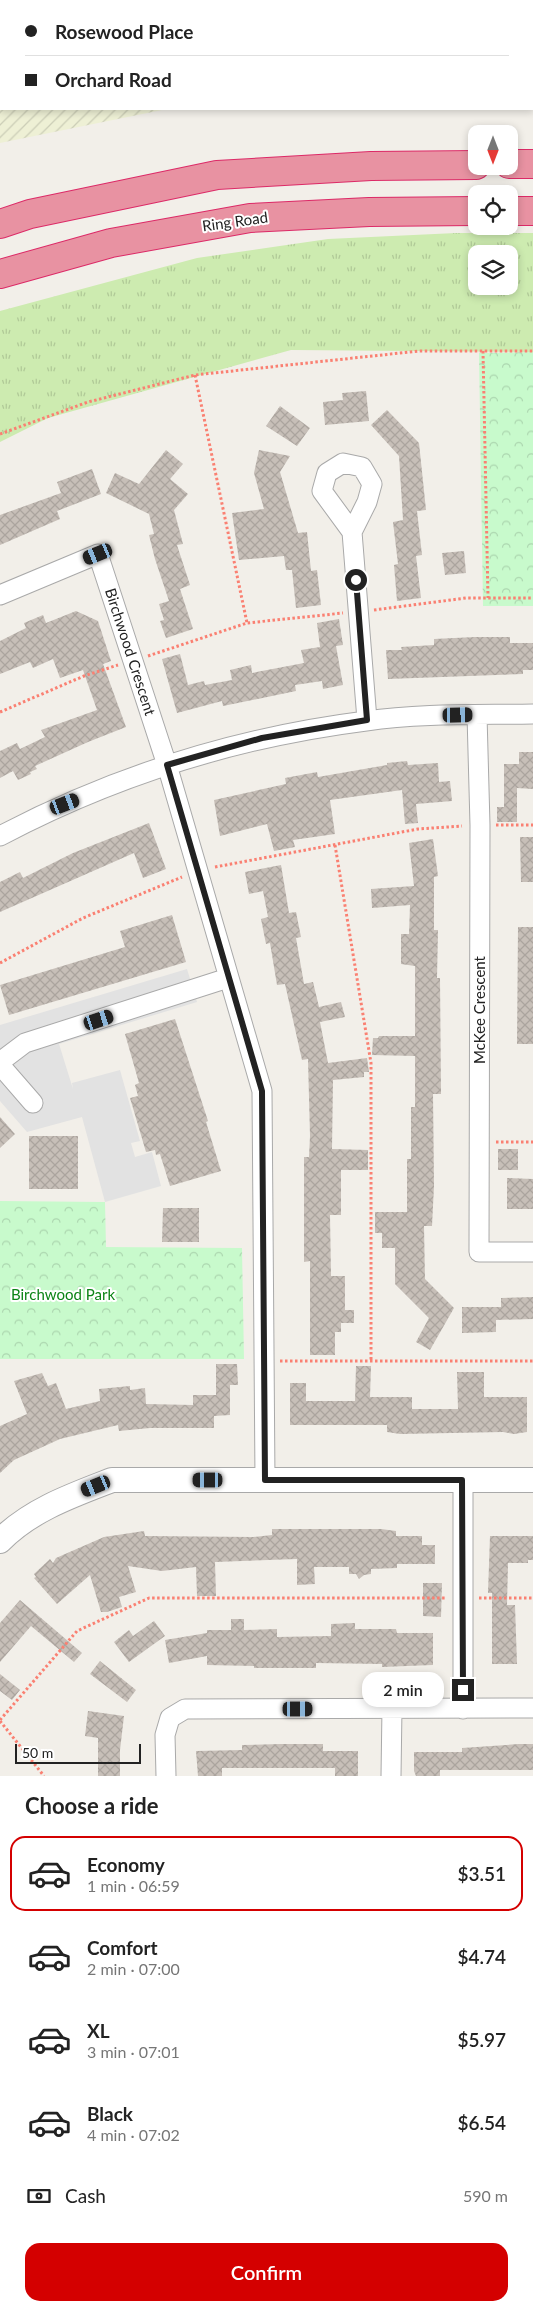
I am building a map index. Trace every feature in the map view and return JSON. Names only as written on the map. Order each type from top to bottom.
[{"type":"highway","points":[[0,224],[30,214],[217,175],[371,166],[468,164]]},
{"type":"highway","points":[[518,164],[533,164]]},
{"type":"highway","name":"Ring Road","points":[[0,274],[111,243],[250,218],[369,212],[468,211]]},
{"type":"highway","points":[[518,211],[533,211]]},
{"type":"street","points":[[352,532],[367,720]]},
{"type":"street","name":"Birchwood Crescent","points":[[0,595],[98,554],[167,765],[262,1091],[265,1480]]},
{"type":"street","points":[[0,836],[48,811],[167,765],[262,738],[367,720],[476,714],[533,714]]},
{"type":"street","name":"McKee Crescent","points":[[476,714],[480,825],[479,1252],[533,1252]]},
{"type":"street","points":[[33,1103],[0,1064],[25,1043],[228,978]]},
{"type":"street","points":[[0,1541],[14,1526],[62,1500],[112,1480],[533,1480]]},
{"type":"street","points":[[462,1480],[463,1709]]},
{"type":"street","points":[[391,1776],[392,1708]]},
{"type":"street","points":[[166,1776],[165,1736],[170,1718],[185,1709],[533,1708]]},
{"type":"path","points":[[0,434],[88,402],[195,376],[419,351],[533,351]]},
{"type":"path","points":[[483,351],[488,598]]},
{"type":"path","points":[[195,376],[247,623]]},
{"type":"path","points":[[0,712],[84,676],[247,623],[358,612],[466,598],[533,598]]},
{"type":"path","points":[[0,963],[83,918],[198,872],[418,829],[480,825],[533,825]]},
{"type":"path","points":[[335,845],[372,1063],[372,1361]]},
{"type":"path","points":[[479,1142],[533,1142]]},
{"type":"path","points":[[264,1361],[533,1360]]},
{"type":"path","points":[[44,1776],[0,1721],[77,1631],[149,1598],[533,1598]]},
{"type":"green space","points":[[0,110],[162,110],[0,143]]},
{"type":"green space","points":[[456,233],[468,233],[468,235],[518,235],[518,233],[533,233],[533,352],[291,350],[48,418],[0,442],[0,311],[197,258],[328,239]]},
{"type":"green space","points":[[533,352],[533,606],[483,606],[479,353]]},
{"type":"green space","name":"Birchwood Park","points":[[0,1201],[105,1202],[106,1247],[242,1248],[244,1359],[0,1359]]},
{"type":"shaded area","points":[[187,969],[197,1002],[59,1044],[73,1089],[72,1083],[120,1070],[140,1141],[131,1143],[135,1157],[152,1152],[161,1186],[105,1202],[82,1117],[27,1132],[0,1101],[0,1025]]},
{"type":"building","points":[[366,391],[369,421],[325,425],[323,402],[343,400],[342,393]]},
{"type":"building","points":[[280,406],[310,428],[297,446],[266,426]]},
{"type":"building","points":[[387,410],[419,443],[426,510],[417,511],[422,555],[416,556],[421,598],[397,601],[394,565],[398,564],[393,522],[403,520],[399,456],[371,425]]},
{"type":"building","points":[[166,450],[183,464],[170,479],[188,494],[174,510],[183,544],[177,545],[190,585],[180,589],[193,629],[166,638],[160,621],[164,620],[159,604],[169,601],[149,535],[154,534],[149,514],[106,493],[115,473],[139,484]]},
{"type":"building","points":[[259,450],[290,456],[280,472],[298,533],[307,532],[311,571],[317,570],[321,605],[296,608],[292,570],[286,570],[284,556],[239,560],[232,513],[264,509],[254,473]]},
{"type":"building","points":[[92,469],[101,494],[57,511],[60,519],[0,545],[0,515],[61,493],[57,482]]},
{"type":"building","points":[[464,551],[466,573],[445,575],[442,553]]},
{"type":"building","points":[[76,611],[98,621],[111,661],[103,664],[126,727],[35,766],[37,769],[30,772],[31,774],[18,780],[13,771],[0,778],[0,751],[17,743],[20,749],[45,737],[41,730],[97,710],[83,670],[60,678],[53,659],[33,668],[30,662],[0,674],[0,641],[26,628],[24,623],[43,615],[46,623]]},
{"type":"building","points":[[339,619],[343,645],[336,646],[343,685],[323,689],[322,681],[295,685],[296,691],[223,706],[222,701],[177,713],[162,659],[180,654],[188,685],[204,681],[205,685],[232,680],[230,670],[251,665],[252,673],[304,663],[301,650],[320,647],[317,623]]},
{"type":"building","points":[[510,637],[510,643],[533,643],[533,670],[523,670],[523,674],[388,679],[386,650],[402,650],[401,647],[434,645],[434,639]]},
{"type":"building","points":[[519,752],[533,752],[533,789],[517,788],[517,822],[497,822],[497,807],[504,807],[504,764],[519,764]]},
{"type":"building","points":[[407,761],[408,765],[438,763],[439,782],[450,781],[452,801],[416,804],[418,823],[405,824],[402,790],[330,800],[335,834],[293,840],[295,847],[274,851],[267,824],[220,836],[214,800],[286,784],[285,778],[317,772],[318,777],[387,765],[387,763]]},
{"type":"building","points":[[149,823],[166,869],[143,878],[134,853],[0,912],[0,882],[20,872],[23,878],[73,853]]},
{"type":"building","points":[[520,837],[533,837],[533,882],[521,882]]},
{"type":"building","points":[[433,839],[438,876],[434,877],[434,930],[438,930],[437,978],[440,978],[441,1094],[433,1094],[434,1186],[432,1226],[424,1226],[425,1279],[454,1308],[430,1350],[416,1342],[429,1318],[395,1284],[395,1248],[382,1248],[382,1233],[375,1233],[375,1212],[407,1212],[407,1159],[411,1159],[411,1107],[415,1107],[415,1056],[372,1055],[373,1038],[378,1038],[379,1036],[415,1036],[415,966],[401,964],[401,934],[409,934],[410,905],[372,908],[371,889],[414,886],[409,843]]},
{"type":"building","points":[[281,865],[289,913],[296,912],[301,937],[296,938],[304,984],[313,982],[319,1007],[341,1002],[345,1017],[320,1022],[328,1063],[367,1058],[369,1072],[364,1072],[364,1077],[333,1080],[332,1149],[368,1150],[368,1170],[341,1170],[341,1215],[330,1215],[331,1276],[345,1276],[345,1310],[354,1310],[354,1323],[341,1323],[341,1332],[335,1332],[335,1355],[310,1355],[310,1261],[304,1262],[304,1157],[309,1157],[310,1136],[308,1059],[302,1060],[285,984],[277,985],[270,943],[266,944],[261,919],[268,917],[263,891],[249,894],[245,872]]},
{"type":"building","points":[[172,915],[186,962],[9,1015],[0,985],[125,947],[120,931]]},
{"type":"building","points":[[518,927],[533,927],[533,1044],[517,1044]]},
{"type":"building","points":[[175,1019],[208,1121],[206,1122],[221,1171],[170,1186],[160,1154],[156,1155],[155,1150],[146,1152],[130,1098],[138,1096],[135,1085],[139,1083],[125,1034]]},
{"type":"building","points":[[0,1117],[15,1134],[0,1148]]},
{"type":"building","points":[[29,1136],[78,1136],[78,1189],[29,1189]]},
{"type":"building","points":[[498,1149],[518,1149],[518,1170],[498,1170]]},
{"type":"building","points":[[507,1178],[533,1179],[533,1209],[507,1209]]},
{"type":"building","points":[[163,1208],[199,1208],[199,1242],[162,1242]]},
{"type":"building","points":[[533,1297],[533,1319],[496,1320],[496,1332],[462,1333],[462,1307],[501,1307],[501,1298]]},
{"type":"building","points":[[216,1364],[237,1364],[238,1385],[230,1385],[230,1415],[214,1416],[214,1428],[150,1428],[119,1431],[118,1425],[60,1439],[14,1460],[0,1473],[0,1426],[27,1414],[14,1381],[42,1373],[48,1386],[56,1383],[66,1409],[100,1401],[99,1389],[130,1386],[130,1390],[145,1388],[146,1404],[193,1405],[193,1395],[216,1395]]},
{"type":"building","points":[[356,1366],[371,1366],[370,1397],[412,1397],[412,1409],[458,1409],[457,1372],[484,1372],[484,1397],[527,1397],[527,1432],[514,1434],[503,1432],[400,1434],[387,1432],[387,1425],[290,1425],[290,1383],[306,1383],[306,1401],[355,1401]]},
{"type":"building","points":[[272,1529],[381,1529],[396,1531],[396,1536],[422,1536],[422,1545],[435,1545],[435,1564],[397,1564],[397,1568],[371,1569],[371,1574],[364,1575],[359,1579],[356,1574],[349,1574],[349,1567],[314,1567],[315,1584],[297,1585],[297,1559],[215,1562],[216,1596],[197,1596],[196,1567],[162,1571],[128,1566],[136,1592],[119,1597],[122,1607],[107,1612],[101,1612],[90,1575],[57,1604],[34,1578],[36,1577],[34,1574],[50,1559],[53,1563],[56,1558],[104,1537],[144,1531],[145,1536],[253,1537],[272,1535]]},
{"type":"building","points":[[490,1536],[533,1536],[533,1560],[528,1560],[528,1563],[508,1563],[507,1605],[515,1605],[517,1664],[492,1664],[492,1593],[488,1593]]},
{"type":"building","points":[[423,1583],[442,1583],[441,1617],[423,1616]]},
{"type":"building","points":[[20,1600],[82,1653],[74,1662],[31,1626],[0,1662],[0,1623]]},
{"type":"building","points":[[231,1619],[244,1619],[244,1630],[277,1629],[277,1637],[331,1636],[331,1624],[355,1623],[355,1629],[396,1629],[397,1633],[433,1633],[433,1665],[382,1667],[382,1664],[316,1663],[316,1668],[254,1668],[254,1666],[207,1665],[207,1656],[169,1663],[165,1640],[207,1633],[207,1630],[231,1630]]},
{"type":"building","points":[[154,1621],[165,1636],[129,1662],[114,1642],[129,1630],[133,1636]]},
{"type":"building","points":[[100,1661],[136,1690],[127,1702],[90,1674]]},
{"type":"building","points":[[0,1674],[20,1690],[12,1700],[0,1691]]},
{"type":"building","points":[[88,1711],[124,1716],[120,1750],[120,1776],[98,1776],[98,1738],[85,1736]]},
{"type":"building","points":[[323,1744],[323,1751],[358,1751],[358,1776],[335,1776],[335,1768],[222,1768],[222,1776],[198,1776],[196,1751],[242,1750],[242,1745]]},
{"type":"building","points":[[533,1744],[533,1770],[440,1770],[440,1776],[416,1776],[414,1771],[414,1752],[462,1752],[462,1748]]},
{"type":"route","points":[[356,580],[367,720],[262,738],[167,765],[262,1091],[265,1480],[462,1480],[463,1690]]}]
